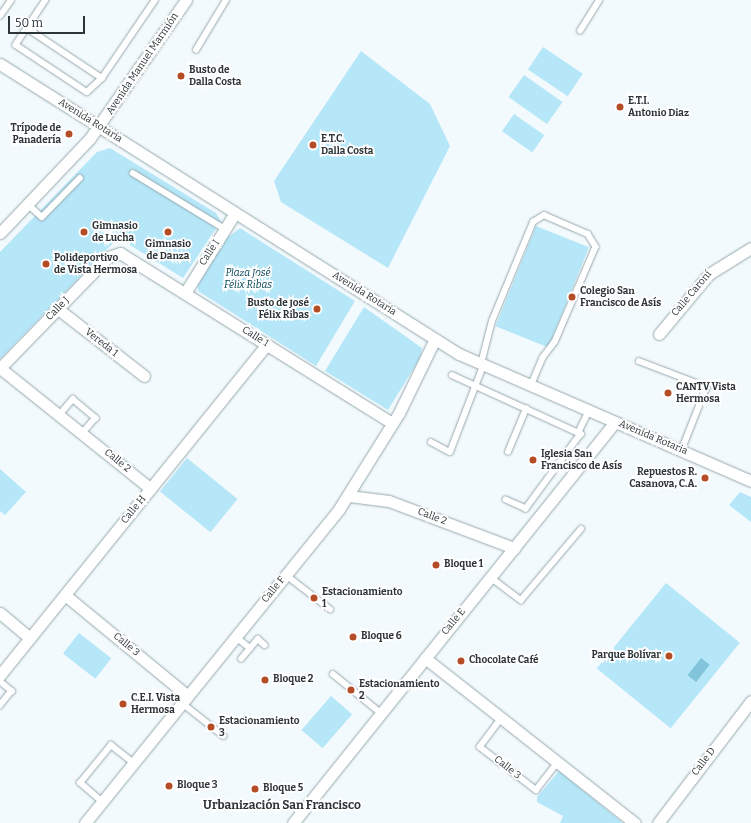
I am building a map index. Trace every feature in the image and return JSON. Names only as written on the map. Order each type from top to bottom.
[{"type":"street","name":"Avenida Manuel Marmión","points":[[0,233],[99,127],[186,0]]},
{"type":"street","name":"Avenida Rotaria","points":[[0,64],[435,339],[482,365],[751,481]]},
{"type":"street","name":"Calle I","points":[[184,293],[235,213]]},
{"type":"street","name":"Calle Caroní","points":[[659,334],[709,274],[751,248]]},
{"type":"street","name":"Calle 1","points":[[117,253],[184,293],[392,423]]},
{"type":"street","name":"Calle J","points":[[0,368],[108,257],[117,253]]},
{"type":"street","name":"Vereda 1","points":[[58,309],[144,376]]},
{"type":"street","name":"Calle F","points":[[88,822],[102,802],[349,496],[392,423],[435,339]]},
{"type":"street","name":"Calle H","points":[[0,674],[151,489],[266,344]]},
{"type":"street","name":"Calle 2","points":[[0,368],[151,489]]},
{"type":"street","name":"Calle E","points":[[293,823],[615,422]]},
{"type":"street","name":"Calle 2","points":[[349,496],[389,501],[514,548]]},
{"type":"street","name":"Calle 3","points":[[65,595],[185,699]]},
{"type":"street","points":[[0,613],[30,638]]},
{"type":"street","points":[[425,658],[635,823]]},
{"type":"street","name":"Calle D","points":[[658,823],[751,701]]},
{"type":"lane","points":[[0,16],[11,0]]},
{"type":"lane","points":[[46,0],[16,45],[87,92],[102,78],[155,0]]},
{"type":"lane","points":[[196,50],[226,0]]},
{"type":"lane","points":[[580,31],[599,0]]},
{"type":"lane","points":[[27,28],[102,78]]},
{"type":"lane","points":[[134,173],[225,230]]},
{"type":"lane","points":[[28,204],[42,217],[80,178]]},
{"type":"lane","points":[[432,442],[450,452],[476,386],[492,321],[533,222],[544,215],[588,234],[596,247],[555,342],[543,358],[531,386]]},
{"type":"lane","points":[[639,361],[707,387],[682,450]]},
{"type":"lane","points":[[452,375],[581,434],[526,509],[506,500]]},
{"type":"lane","points":[[59,415],[73,399],[96,418],[82,434]]},
{"type":"lane","points":[[508,452],[526,409]]},
{"type":"lane","points":[[578,433],[589,410]]},
{"type":"lane","points":[[490,578],[521,600],[580,529]]},
{"type":"lane","points":[[286,575],[330,609]]},
{"type":"lane","points":[[236,637],[250,648]]},
{"type":"lane","points":[[241,660],[258,639],[265,645]]},
{"type":"lane","points":[[333,674],[381,713]]},
{"type":"lane","points":[[0,681],[12,691],[0,706]]},
{"type":"lane","points":[[185,699],[224,736]]},
{"type":"lane","name":"Calle 3","points":[[502,718],[480,747],[536,790],[559,762]]},
{"type":"lane","points":[[102,802],[80,784],[111,745],[134,763]]},
{"type":"green space","points":[[543,47],[583,74],[568,96],[528,69]]},
{"type":"green space","points":[[361,51],[430,104],[450,146],[388,268],[281,202],[274,181]]},
{"type":"green space","points":[[524,75],[563,102],[547,124],[509,97]]},
{"type":"green space","points":[[514,114],[544,135],[532,152],[502,131]]},
{"type":"green space","name":"Polideportivo de Vista Hermosa","points":[[110,148],[216,213],[221,221],[183,278],[125,242],[113,243],[0,359],[0,252],[97,152]]},
{"type":"green space","points":[[536,226],[589,247],[548,347],[496,326]]},
{"type":"green space","name":"Plaza José Félix Ribas","points":[[240,228],[355,301],[316,366],[198,291],[198,284],[227,238]]},
{"type":"green space","points":[[364,307],[422,348],[420,358],[388,410],[325,371]]},
{"type":"green space","points":[[187,458],[238,499],[210,532],[160,491]]},
{"type":"green space","points":[[0,469],[26,492],[5,515],[0,511]]},
{"type":"green space","points":[[740,492],[751,497],[751,522],[729,505]]},
{"type":"green space","name":"Parque Bolívar","points":[[666,583],[740,643],[671,728],[597,668]]},
{"type":"green space","points":[[79,633],[111,658],[95,679],[63,653]]},
{"type":"green space","points":[[331,696],[352,714],[323,748],[301,730]]},
{"type":"green space","points":[[559,771],[623,823],[560,823],[563,816],[537,802],[537,797]]},
{"type":"shaded area","points":[[701,658],[710,665],[696,682],[687,675]]},
{"type":"place","name":"Busto de Dalla Costa","points":[[181,76]]},
{"type":"place","name":"E.T.I. Antonio Diaz","points":[[620,107]]},
{"type":"place","name":"Trípode de Panadería","points":[[69,134]]},
{"type":"place","name":"E.T.C. Dalla Costa","points":[[313,145]]},
{"type":"place","name":"Gimnasio de Lucha","points":[[84,232]]},
{"type":"place","name":"Gimnasio de Danza","points":[[168,232]]},
{"type":"place","name":"Polideportivo de Vista Hermosa","points":[[46,264]]},
{"type":"place","name":"Colegio San Francisco de Asís","points":[[572,297]]},
{"type":"place","name":"Busto de José Félix Ribas","points":[[317,309]]},
{"type":"place","name":"CANTV Vista Hermosa","points":[[668,393]]},
{"type":"place","name":"Iglesia San Francisco de Asís","points":[[533,460]]},
{"type":"place","name":"Repuestos R. Casanova, C.A.","points":[[705,478]]},
{"type":"place","name":"Bloque 1","points":[[436,565]]},
{"type":"place","name":"Estacionamiento 1","points":[[314,598]]},
{"type":"place","name":"Bloque 6","points":[[353,637]]},
{"type":"place","name":"Parque Bolívar","points":[[669,656]]},
{"type":"place","name":"Chocolate Café","points":[[461,661]]},
{"type":"place","name":"Bloque 2","points":[[265,680]]},
{"type":"place","name":"Estacionamiento 2","points":[[351,690]]},
{"type":"place","name":"C.E.I. Vista Hermosa","points":[[123,704]]},
{"type":"place","name":"Estacionamiento 3","points":[[211,727]]},
{"type":"place","name":"Bloque 3","points":[[169,786]]},
{"type":"place","name":"Bloque 5","points":[[255,789]]},
{"type":"district","name":"Urbanización San Francisco","points":[[282,806]]}]
